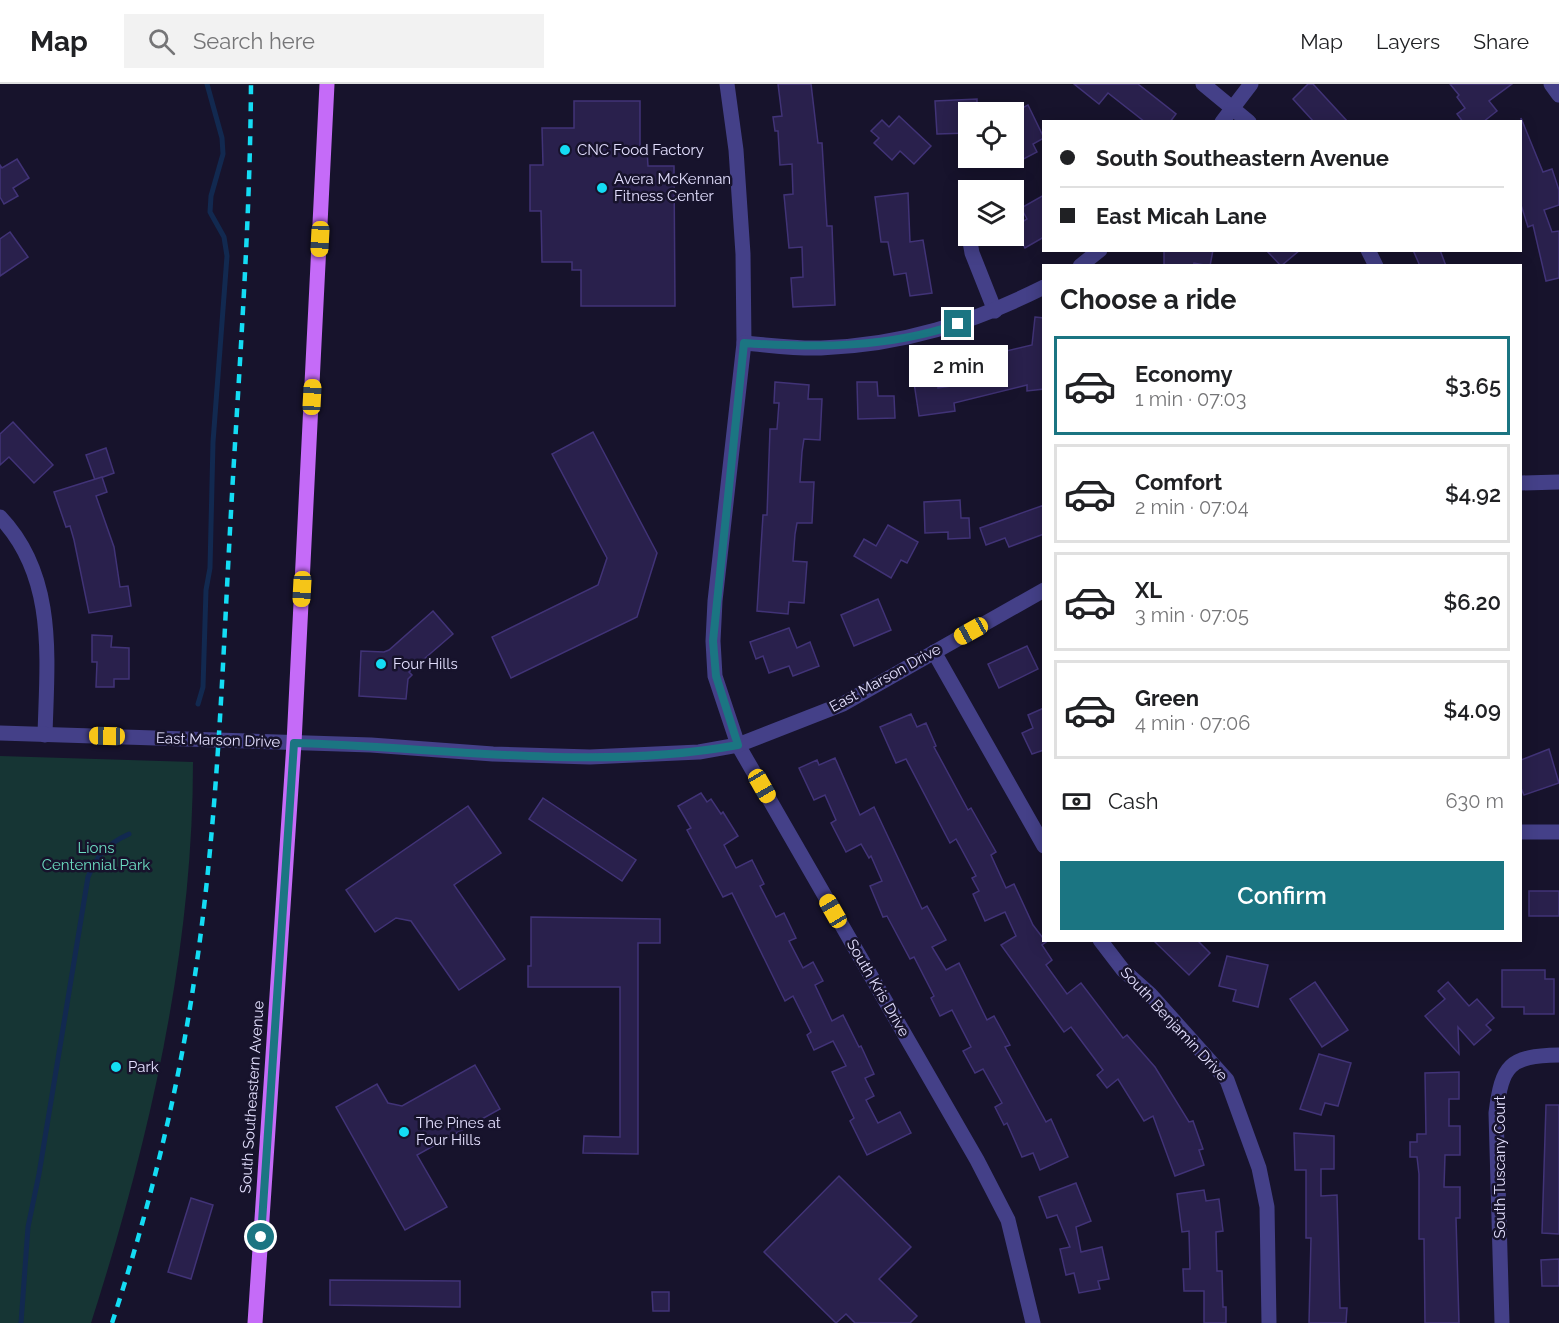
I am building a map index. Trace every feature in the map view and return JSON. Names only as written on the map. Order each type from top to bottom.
[{"type":"main road","name":"South Southeastern Avenue","points":[[255,1323],[294,743],[327,84]]},
{"type":"street","name":"South Kris Drive","points":[[727,84],[736,150],[743,242],[744,343],[713,641],[716,676],[738,745],[976,1160],[1008,1220],[1033,1323]]},
{"type":"street","points":[[1203,84],[1247,120]]},
{"type":"street","points":[[1223,120],[1251,84]]},
{"type":"street","points":[[1551,84],[1559,95]]},
{"type":"street","points":[[971,246],[996,311]]},
{"type":"street","points":[[1082,264],[1098,252]]},
{"type":"street","points":[[744,343],[820,348],[883,342],[939,331],[996,311],[1042,288]]},
{"type":"street","points":[[1522,483],[1559,482]]},
{"type":"street","points":[[0,517],[29,556],[47,623],[45,735]]},
{"type":"street","name":"East Marson Drive","points":[[0,733],[294,743],[590,757],[699,752],[738,745],[843,704],[1042,591]]},
{"type":"street","points":[[934,652],[1042,842]]},
{"type":"street","points":[[1522,832],[1559,832]]},
{"type":"street","name":"South Benjamin Drive","points":[[1102,942],[1123,970],[1150,994],[1227,1080],[1259,1168],[1267,1207],[1269,1323]]},
{"type":"street","name":"South Tuscany Court","points":[[1502,1323],[1497,1113],[1500,1082],[1508,1069],[1520,1059],[1559,1055]]},
{"type":"green space","name":"Lions Centennial Park","points":[[0,756],[193,762],[191,833],[185,904],[164,1046],[131,1186],[91,1323],[0,1323]]},
{"type":"building","points":[[778,84],[811,84],[818,143],[822,143],[827,226],[832,226],[835,305],[793,307],[791,278],[803,277],[802,247],[789,248],[784,195],[793,194],[792,164],[780,165],[778,131],[775,131],[773,117],[782,116]]},
{"type":"building","points":[[1074,84],[1138,84],[1176,114],[1172,120],[1142,120],[1108,93],[1099,104]]},
{"type":"building","points":[[1308,84],[1313,84],[1346,120],[1312,120],[1293,99]]},
{"type":"building","points":[[1450,84],[1512,84],[1489,101],[1497,111],[1486,120],[1462,120],[1457,114],[1465,108],[1457,97],[1459,95]]},
{"type":"building","points":[[977,99],[977,102],[958,102],[958,133],[937,134],[935,101]]},
{"type":"building","name":"Avera McKennan Fitness Center","points":[[574,101],[640,101],[640,150],[647,150],[648,166],[674,166],[675,306],[581,306],[581,270],[572,270],[572,262],[542,262],[541,211],[530,211],[530,165],[543,165],[542,128],[574,128]]},
{"type":"building","points":[[1028,105],[1042,134],[1042,139],[1033,144],[1037,152],[1024,159],[1024,107]]},
{"type":"building","points":[[899,116],[931,146],[914,164],[900,151],[892,160],[874,143],[879,138],[871,131],[882,120],[889,127]]},
{"type":"building","points":[[1522,120],[1543,172],[1552,169],[1559,190],[1559,205],[1544,210],[1552,232],[1559,231],[1559,278],[1546,281],[1533,225],[1528,227],[1522,208]]},
{"type":"building","points":[[17,159],[29,178],[13,188],[18,196],[4,204],[0,197],[0,165],[2,168]]},
{"type":"building","points":[[908,193],[910,242],[923,240],[932,293],[910,296],[906,273],[894,275],[888,242],[881,242],[875,197]]},
{"type":"building","points":[[1042,196],[1042,238],[1025,248],[1024,221],[1027,219],[1024,206]]},
{"type":"building","points":[[10,232],[28,257],[0,276],[0,239]]},
{"type":"building","points":[[1164,252],[1213,252],[1210,264],[1164,264]]},
{"type":"building","points":[[1268,252],[1298,252],[1283,264],[1279,264]]},
{"type":"building","points":[[1414,252],[1441,252],[1445,264],[1419,264]]},
{"type":"building","points":[[1035,317],[1042,318],[1042,389],[1027,391],[1027,385],[954,403],[955,411],[919,416],[913,376],[936,372],[938,388],[972,383],[971,376],[985,373],[981,357],[1032,345]]},
{"type":"building","points":[[775,382],[809,385],[808,399],[822,399],[820,440],[804,439],[802,452],[800,482],[814,482],[812,523],[797,523],[795,534],[793,561],[807,562],[804,603],[789,602],[788,614],[757,611],[763,515],[767,515],[770,429],[777,429],[779,403],[774,403]]},
{"type":"building","points":[[857,382],[877,382],[878,396],[894,396],[895,418],[858,419]]},
{"type":"building","points":[[13,422],[53,465],[34,483],[9,457],[0,465],[0,434]]},
{"type":"building","points":[[593,432],[657,553],[637,617],[511,678],[492,637],[598,585],[607,558],[552,454]]},
{"type":"building","points":[[106,448],[114,473],[95,480],[86,455]]},
{"type":"building","points":[[102,477],[107,492],[96,496],[114,547],[120,587],[128,586],[131,606],[89,613],[70,526],[66,527],[54,492]]},
{"type":"building","points":[[960,500],[961,518],[969,518],[970,538],[948,539],[948,532],[925,533],[924,502]]},
{"type":"building","points":[[1042,506],[1042,535],[1009,547],[1005,538],[986,545],[980,528]]},
{"type":"building","points":[[888,525],[918,542],[907,563],[901,560],[891,578],[854,556],[864,539],[876,546]]},
{"type":"building","points":[[878,599],[891,630],[854,646],[841,615]]},
{"type":"building","points":[[433,611],[453,634],[409,672],[412,675],[408,679],[406,699],[359,696],[361,651],[384,652],[389,650]]},
{"type":"building","points":[[789,628],[797,648],[810,642],[819,666],[793,676],[789,666],[769,673],[763,656],[756,659],[750,642]]},
{"type":"building","points":[[92,635],[112,636],[111,647],[129,648],[129,679],[114,679],[114,687],[96,687],[97,662],[92,662]]},
{"type":"building","points":[[1027,646],[1038,669],[999,688],[988,664]]},
{"type":"building","points":[[1042,709],[1042,751],[1032,754],[1022,733],[1033,728],[1028,715]]},
{"type":"building","points":[[911,714],[917,727],[926,723],[936,746],[934,747],[968,810],[971,808],[996,852],[991,855],[1006,888],[1014,884],[1033,925],[1042,937],[1042,942],[1046,942],[1042,945],[1052,960],[1046,965],[1067,994],[1081,983],[1123,1038],[1127,1035],[1155,1067],[1189,1122],[1193,1121],[1203,1149],[1199,1150],[1204,1165],[1175,1176],[1153,1116],[1144,1121],[1118,1079],[1107,1088],[1097,1075],[1103,1070],[1071,1027],[1064,1032],[1001,945],[1016,936],[1005,912],[985,921],[973,894],[979,891],[972,878],[976,876],[956,839],[950,843],[906,759],[896,763],[880,727]]},
{"type":"building","points":[[1549,749],[1559,783],[1524,795],[1522,760]]},
{"type":"building","points":[[835,758],[860,815],[874,807],[922,909],[927,906],[946,940],[932,947],[946,970],[959,963],[987,1020],[994,1016],[1010,1045],[1005,1047],[1046,1122],[1051,1119],[1068,1157],[1040,1170],[1033,1153],[1022,1157],[1007,1123],[1004,1125],[995,1107],[1002,1103],[983,1069],[975,1073],[963,1051],[971,1047],[952,1010],[940,1016],[931,998],[934,996],[914,957],[910,959],[887,916],[883,917],[870,886],[882,881],[871,856],[869,858],[861,844],[846,852],[831,823],[836,820],[825,795],[814,800],[799,768],[817,760],[819,765]]},
{"type":"building","points":[[701,793],[707,802],[711,799],[721,814],[723,812],[738,836],[724,845],[736,868],[752,860],[764,884],[760,886],[776,917],[784,913],[796,938],[789,941],[803,968],[813,962],[823,981],[815,985],[832,1021],[843,1015],[859,1047],[861,1046],[874,1074],[865,1078],[874,1096],[866,1100],[878,1123],[900,1112],[911,1133],[867,1155],[850,1121],[854,1118],[832,1072],[846,1066],[833,1041],[814,1050],[807,1035],[811,1032],[793,996],[785,1001],[732,893],[723,897],[687,830],[691,828],[678,806]]},
{"type":"building","points":[[543,798],[636,860],[622,881],[529,819]]},
{"type":"building","points":[[468,806],[501,853],[454,885],[505,959],[459,990],[411,921],[396,918],[375,932],[346,890]]},
{"type":"building","points":[[1529,891],[1559,891],[1559,916],[1529,916]]},
{"type":"building","points":[[531,917],[660,919],[660,943],[638,943],[638,1154],[583,1153],[584,1136],[620,1137],[620,987],[528,987],[528,966],[531,966]]},
{"type":"building","points":[[1155,942],[1199,942],[1210,953],[1189,975]]},
{"type":"building","points":[[1227,956],[1268,965],[1258,1007],[1233,1001],[1236,990],[1219,986]]},
{"type":"building","points":[[1502,970],[1545,970],[1545,979],[1554,979],[1554,1014],[1524,1014],[1524,1007],[1502,1007]]},
{"type":"building","points":[[1315,982],[1348,1030],[1322,1047],[1290,999]]},
{"type":"building","points":[[1448,982],[1469,1006],[1477,999],[1494,1018],[1486,1025],[1491,1030],[1474,1045],[1458,1027],[1459,1054],[1425,1016],[1445,999],[1438,991]]},
{"type":"building","points":[[1319,1054],[1351,1063],[1338,1106],[1325,1103],[1321,1115],[1300,1109]]},
{"type":"building","name":"The Pines at Four Hills","points":[[475,1065],[500,1109],[417,1155],[447,1207],[405,1230],[336,1107],[377,1084],[388,1103],[402,1106]]},
{"type":"building","points":[[1459,1072],[1459,1099],[1449,1099],[1449,1126],[1460,1126],[1460,1155],[1445,1155],[1444,1187],[1460,1187],[1460,1218],[1456,1218],[1459,1323],[1425,1323],[1424,1239],[1419,1239],[1419,1174],[1417,1157],[1410,1157],[1410,1142],[1417,1142],[1417,1134],[1426,1134],[1425,1073]]},
{"type":"building","points":[[1546,1105],[1559,1105],[1559,1234],[1542,1233]]},
{"type":"building","points":[[1294,1133],[1334,1136],[1334,1169],[1321,1169],[1321,1196],[1337,1195],[1340,1308],[1347,1308],[1346,1323],[1309,1323],[1311,1238],[1306,1238],[1306,1170],[1295,1170]]},
{"type":"building","points":[[839,1176],[911,1247],[879,1279],[917,1316],[910,1323],[855,1323],[846,1314],[836,1323],[764,1252]]},
{"type":"building","points":[[1076,1183],[1091,1221],[1076,1227],[1081,1252],[1102,1247],[1109,1279],[1098,1281],[1100,1289],[1079,1293],[1074,1273],[1066,1275],[1060,1249],[1070,1247],[1057,1215],[1047,1218],[1039,1197]]},
{"type":"building","points":[[1204,1190],[1206,1201],[1219,1199],[1223,1231],[1216,1232],[1217,1271],[1222,1271],[1226,1323],[1204,1323],[1204,1291],[1184,1291],[1183,1269],[1190,1269],[1189,1231],[1182,1232],[1177,1194]]},
{"type":"building","points":[[191,1198],[213,1205],[191,1279],[168,1272]]},
{"type":"building","points":[[1559,1259],[1559,1286],[1542,1286],[1541,1260]]},
{"type":"building","points":[[330,1280],[460,1281],[460,1307],[330,1305]]},
{"type":"building","points":[[652,1292],[669,1292],[669,1311],[653,1311]]},
{"type":"waterway","points":[[198,704],[203,687],[206,590],[210,568],[213,442],[227,256],[224,237],[210,212],[211,196],[223,154],[222,138],[207,84]]},
{"type":"waterway","points":[[21,1323],[28,1227],[39,1174],[88,877],[95,862],[104,851],[129,834]]},
{"type":"railway","points":[[112,1323],[138,1238],[171,1107],[195,975],[209,864],[221,697],[246,252],[251,84]]},
{"type":"place","name":"CNC Food Factory","points":[[565,150]]},
{"type":"place","name":"Avera McKennan Fitness Center","points":[[602,188]]},
{"type":"place","name":"Four Hills","points":[[381,664]]},
{"type":"place","name":"Park","points":[[116,1067]]},
{"type":"place","name":"The Pines at Four Hills","points":[[404,1132]]},
{"type":"route","points":[[261,1237],[294,743],[590,757],[699,752],[738,745],[716,676],[713,641],[715,601],[744,343],[820,348],[883,342],[939,331],[958,324]]}]
